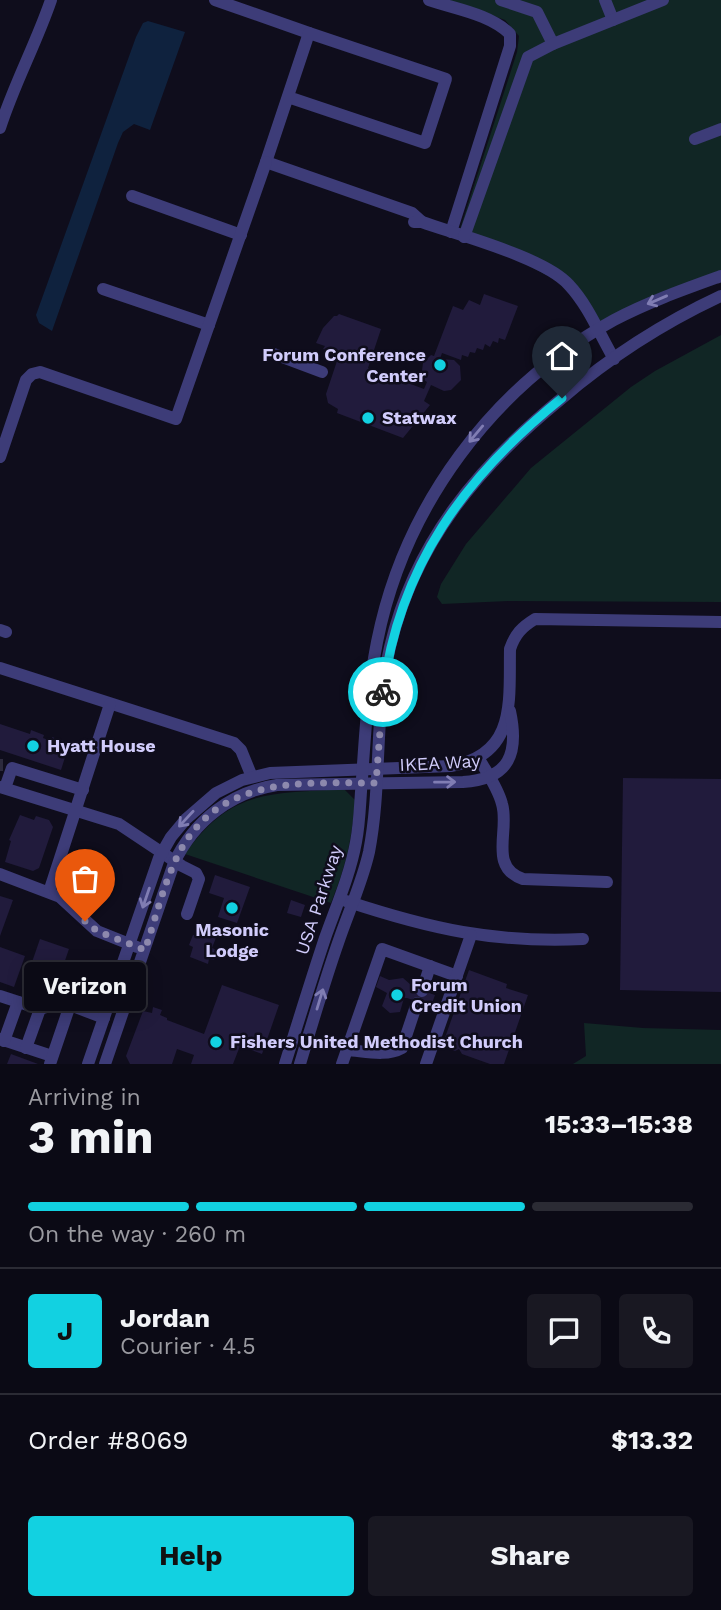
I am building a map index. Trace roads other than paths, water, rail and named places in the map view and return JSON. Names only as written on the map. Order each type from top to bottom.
[{"type":"street","points":[[1,119],[38,37],[51,0]]},
{"type":"street","points":[[215,0],[446,79],[425,143],[288,97]]},
{"type":"street","points":[[429,0],[486,19],[502,26],[510,34],[510,46],[451,233]]},
{"type":"street","points":[[501,0],[517,3],[537,12],[553,44]]},
{"type":"street","points":[[606,0],[613,20]]},
{"type":"street","points":[[464,237],[528,57],[553,44],[663,0]]},
{"type":"street","points":[[0,457],[26,380],[32,374],[40,372],[176,419],[241,235],[272,164],[288,97],[309,33]]},
{"type":"street","points":[[695,139],[721,129]]},
{"type":"street","points":[[272,164],[290,161],[329,176],[331,187],[412,213],[422,222],[524,258],[561,277],[571,287],[614,359]]},
{"type":"street","points":[[132,196],[241,235]]},
{"type":"street","name":"USA Parkway","points":[[285,1064],[356,841],[370,683],[381,622],[401,560],[424,512],[451,466],[490,417],[546,365],[597,331],[653,302],[721,276]]},
{"type":"street","points":[[103,289],[209,325]]},
{"type":"street","name":"USA Parkway","points":[[298,1064],[368,853],[382,697],[390,649],[407,592],[432,541],[465,492],[490,463],[542,414],[614,359],[670,323],[721,296]]},
{"type":"street","points":[[274,355],[322,372]]},
{"type":"street","name":"IKEA Way","points":[[105,1064],[175,861],[190,837],[223,804],[244,793],[277,785],[463,782],[490,778],[505,766],[513,744],[509,703],[510,649],[518,632],[535,620],[721,622]]},
{"type":"street","points":[[0,668],[234,743],[241,750],[252,777]]},
{"type":"street","name":"IKEA Way","points":[[88,1064],[163,852],[181,824],[200,805],[229,786],[252,777],[281,771],[451,766],[479,759],[498,739],[509,703]]},
{"type":"street","points":[[49,892],[110,704]]},
{"type":"street","points":[[479,759],[504,809],[502,853],[508,870],[513,875],[523,879],[607,881]]},
{"type":"street","points":[[83,790],[7,766],[2,788],[119,824],[198,875],[187,914]]},
{"type":"street","points":[[0,874],[60,897],[97,931],[145,950]]},
{"type":"street","points":[[339,898],[421,924],[471,935],[523,940],[583,939]]},
{"type":"street","points":[[426,1064],[471,935]]},
{"type":"street","points":[[342,1064],[382,949],[457,976]]},
{"type":"street","points":[[347,1050],[395,1052],[402,1048],[430,966]]},
{"type":"street","points":[[0,996],[40,1009],[58,1003],[70,1005],[104,1018]]},
{"type":"street","points":[[298,1064],[296,1052],[306,996]]},
{"type":"street","points":[[18,1002],[2,1040],[51,1060],[70,1005]]},
{"type":"street","points":[[26,1048],[40,1009]]},
{"type":"water","points":[[148,21],[185,32],[150,130],[134,124],[123,132],[118,143],[52,331],[39,323],[36,315],[136,37],[143,23]]},
{"type":"place","name":"Forum Conference Center","points":[[440,365]]},
{"type":"place","name":"Statwax","points":[[368,418]]},
{"type":"place","name":"Hyatt House","points":[[33,746]]},
{"type":"place","name":"Masonic Lodge","points":[[232,908]]},
{"type":"place","name":"Verizon","points":[[85,921]]},
{"type":"place","name":"Forum Credit Union","points":[[397,995]]},
{"type":"place","name":"Fishers United Methodist Church","points":[[216,1042]]}]
